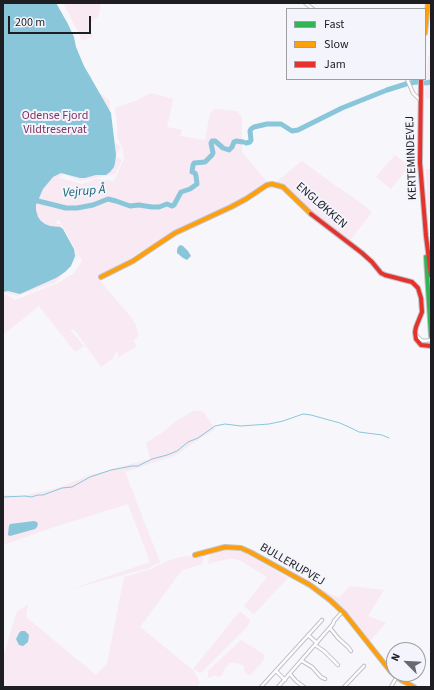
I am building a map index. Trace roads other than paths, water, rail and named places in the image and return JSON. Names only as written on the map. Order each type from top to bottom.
[{"type":"street","points":[[426,23],[428,3]]},
{"type":"street","points":[[407,80],[413,93],[420,100]]},
{"type":"street","name":"KERTEMINDEVEJ","points":[[421,80],[420,163],[429,276],[431,336]]},
{"type":"street","name":"ENGLØKKEN","points":[[101,277],[133,260],[175,233],[231,207],[262,188],[272,184],[283,187],[287,190],[306,210],[367,258],[381,273],[412,282],[418,288],[421,298],[422,312],[415,332]]},
{"type":"street","points":[[429,276],[431,305]]},
{"type":"street","points":[[415,332],[416,336],[421,340],[431,340]]},
{"type":"street","points":[[415,332],[416,339],[421,345],[431,346]]},
{"type":"street","name":"BULLERUPVEJ","points":[[195,555],[225,547],[236,547],[246,550],[310,585],[323,594],[354,624],[386,666]]},
{"type":"street","points":[[278,687],[330,628],[342,612]]},
{"type":"street","points":[[261,687],[322,620]]},
{"type":"street","points":[[330,628],[351,651]]},
{"type":"street","points":[[308,635],[338,665]]},
{"type":"street","points":[[302,660],[325,679]]},
{"type":"street","points":[[344,687],[364,666]]},
{"type":"street","points":[[276,671],[285,680]]},
{"type":"street","points":[[360,671],[363,674]]},
{"type":"street","points":[[290,674],[304,687]]},
{"type":"water","name":"Odense Fjord Vildtreservat","points":[[3,3],[56,3],[74,37],[76,47],[84,66],[111,113],[116,155],[114,167],[106,175],[80,178],[61,173],[53,177],[43,189],[36,205],[38,217],[45,224],[63,229],[74,249],[75,256],[71,266],[65,272],[56,278],[20,294],[8,291],[3,292]]},
{"type":"water","points":[[180,245],[188,251],[191,256],[187,260],[177,253]]},
{"type":"water","points":[[34,521],[38,524],[35,529],[10,536],[8,535],[10,524]]},
{"type":"water","points":[[21,631],[25,631],[29,635],[28,642],[23,646],[19,645],[16,639]]},
{"type":"waterway","name":"Vejrup Å","points":[[410,83],[417,82]]},
{"type":"waterway","name":"Vejrup Å","points":[[425,83],[431,82]]},
{"type":"waterway","name":"Vejrup Å","points":[[246,143],[250,142],[250,131],[254,127],[267,124],[281,124],[292,131],[298,130],[342,108],[406,84]]},
{"type":"waterway","name":"Vejrup Å","points":[[38,201],[66,208],[77,208],[93,205],[108,199],[130,206],[139,205],[159,207],[167,204],[172,206],[181,192],[190,189],[197,184],[195,173],[192,172],[193,165],[194,163],[205,162],[212,155],[212,141],[215,141],[223,148],[229,150],[234,142],[243,142]]},
{"type":"waterway","points":[[3,497],[31,497],[43,495],[62,488],[72,487],[90,477],[111,470],[138,466],[152,459],[177,451],[188,442],[198,438],[215,426],[225,424],[241,426],[269,424],[303,414],[340,423],[359,432],[382,435],[389,438]]}]
